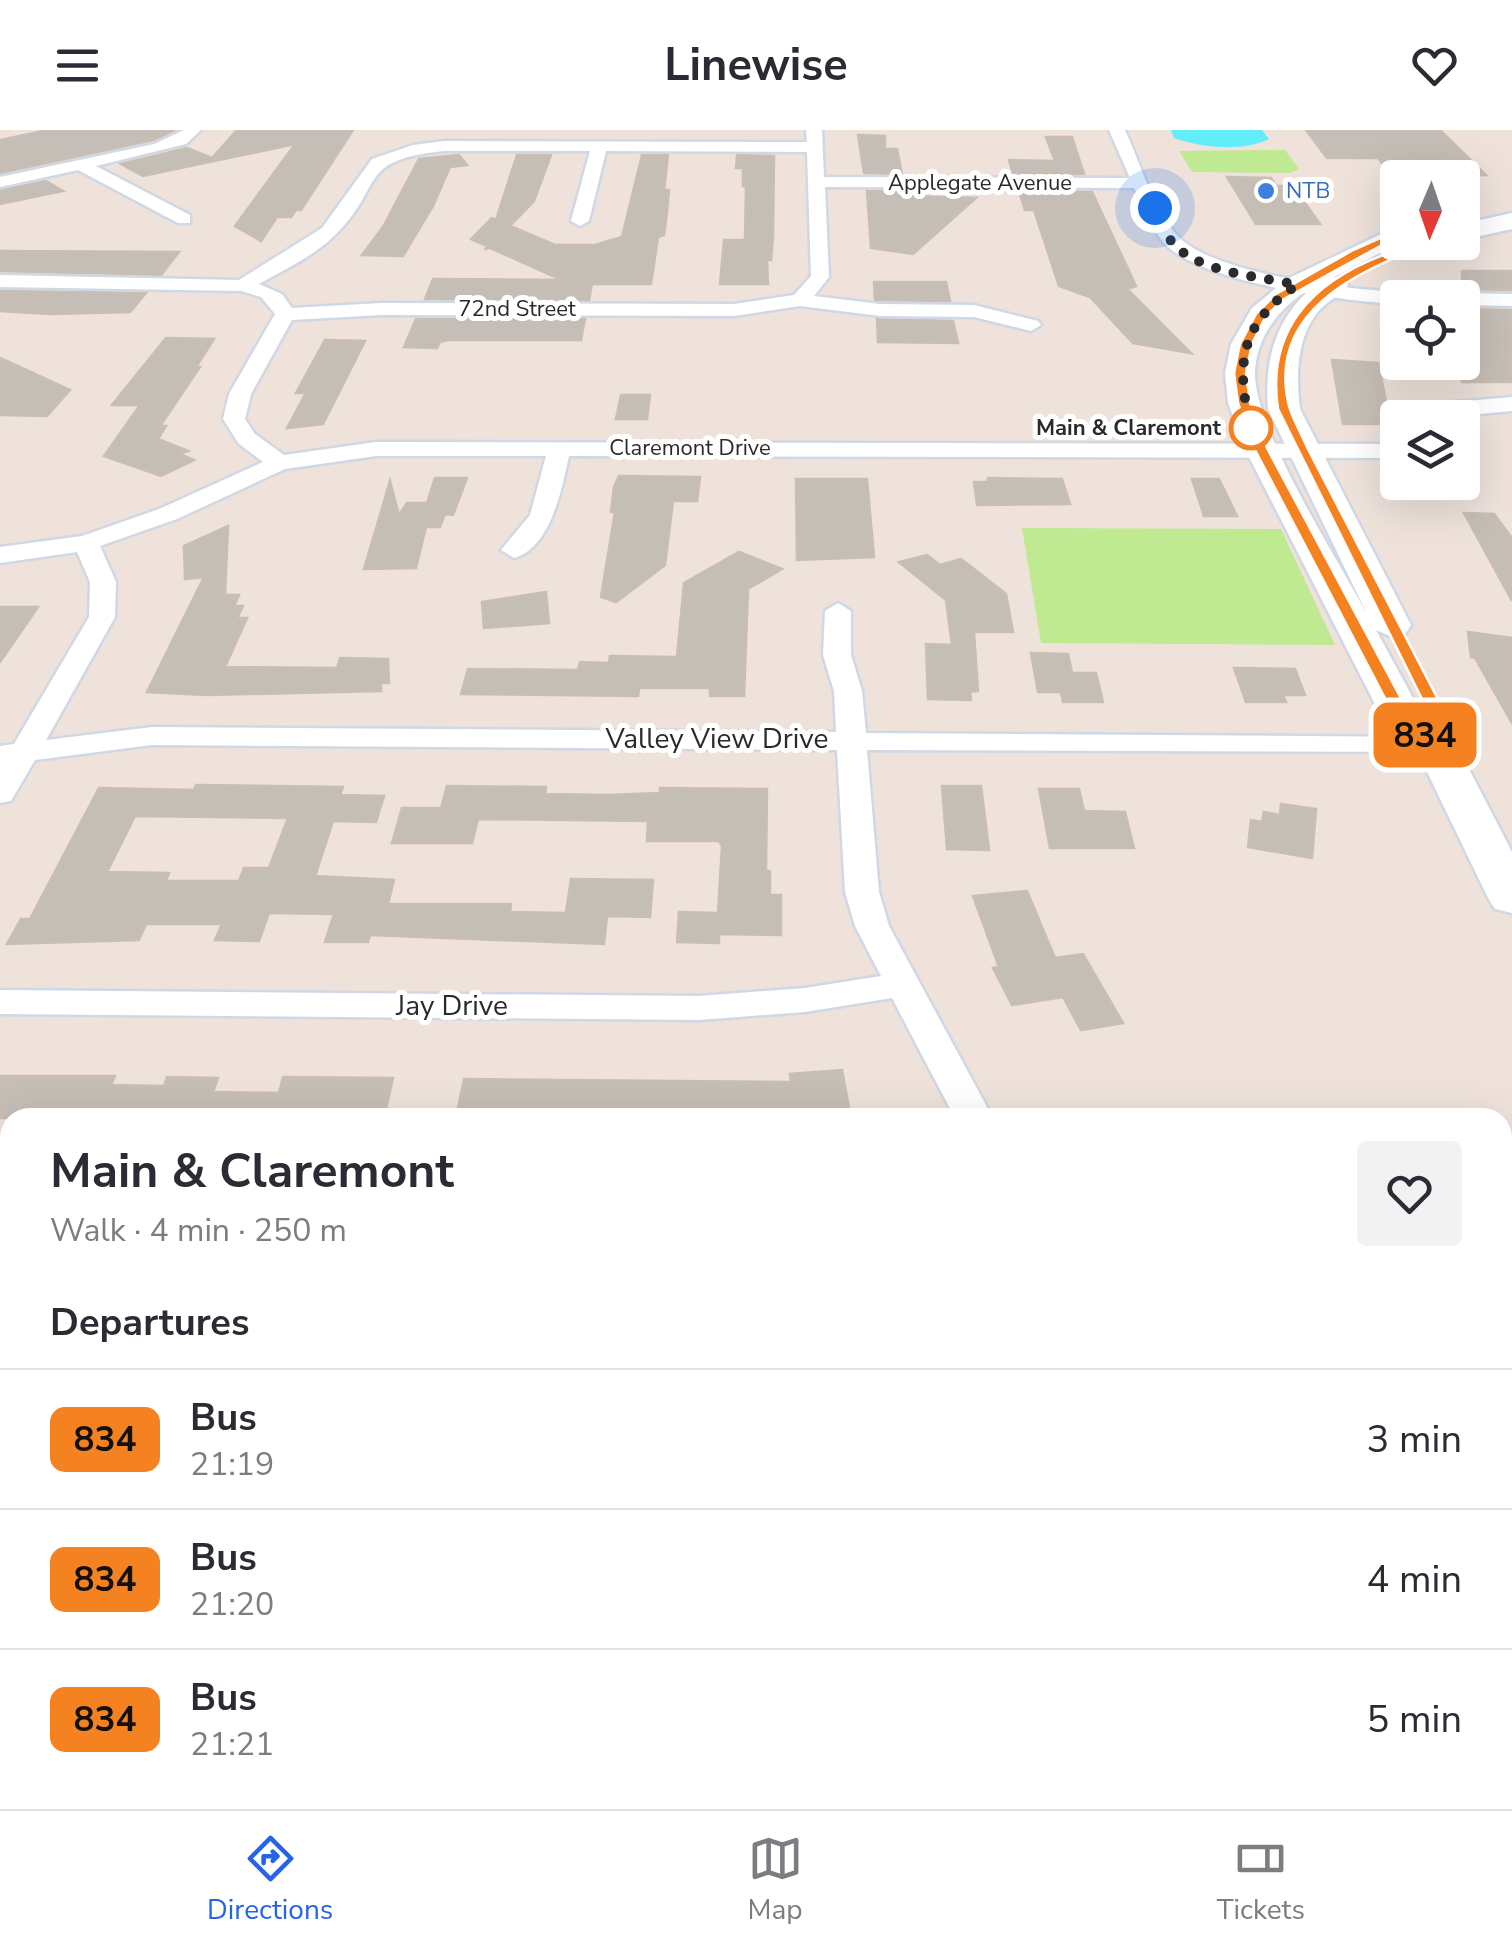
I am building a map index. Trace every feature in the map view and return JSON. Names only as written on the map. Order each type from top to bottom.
[{"type":"main road","points":[[1480,214],[1512,208]]},
{"type":"main road","points":[[1480,228],[1512,221]]},
{"type":"main road","points":[[1380,245],[1262,314],[1246,344],[1240,373],[1244,403],[1261,448],[1396,704],[1436,746],[1512,898]]},
{"type":"main road","points":[[1380,259],[1312,287],[1284,350],[1279,379],[1284,409],[1302,449],[1432,703],[1436,746]]},
{"type":"street","points":[[0,182],[170,144],[194,130]]},
{"type":"street","points":[[1117,130],[1170,240],[1187,255],[1215,266],[1312,287],[1380,296]]},
{"type":"street","points":[[242,286],[330,230],[374,162],[393,152],[444,146],[599,146],[814,138],[820,277],[800,300]]},
{"type":"street","points":[[580,221],[599,146]]},
{"type":"street","points":[[83,166],[184,219]]},
{"type":"street","name":"Applegate Avenue","points":[[816,182],[1143,183]]},
{"type":"street","points":[[0,282],[242,286],[276,298],[286,314],[240,394],[234,419],[246,440],[279,463]]},
{"type":"street","points":[[1480,299],[1512,300]]},
{"type":"street","name":"72nd Street","points":[[286,314],[366,309],[749,309],[800,300],[880,310],[974,311],[1031,325]]},
{"type":"street","points":[[1480,406],[1512,404]]},
{"type":"street","name":"Claremont Drive","points":[[0,555],[86,543],[168,514],[279,463],[376,448],[1380,450]]},
{"type":"street","points":[[514,550],[542,517],[560,448]]},
{"type":"street","points":[[0,794],[13,753],[102,617],[106,594],[86,543]]},
{"type":"street","points":[[838,611],[837,656],[848,691],[862,892],[872,926],[969,1108]]},
{"type":"street","name":"Valley View Drive","points":[[13,753],[152,736],[1436,746]]},
{"type":"street","name":"Jay Drive","points":[[0,1002],[699,1008],[805,1000],[903,984]]},
{"type":"green space","points":[[1285,150],[1299,169],[1289,173],[1192,172],[1179,151]]},
{"type":"green space","points":[[1022,528],[1281,529],[1335,645],[1041,643]]},
{"type":"water","points":[[1171,130],[1262,130],[1269,139],[1247,146],[1209,146],[1174,138]]},
{"type":"building","points":[[48,130],[175,130],[153,140],[0,173],[0,140]]},
{"type":"building","points":[[237,130],[353,130],[301,210],[291,217],[277,217],[261,241],[235,226],[295,144],[143,176],[121,164],[187,148],[212,158]]},
{"type":"building","points":[[1306,130],[1440,130],[1471,160],[1380,160],[1327,158]]},
{"type":"building","points":[[858,135],[885,136],[885,149],[897,149],[902,174],[864,173]]},
{"type":"building","points":[[1046,137],[1072,137],[1084,174],[1013,174],[1009,160],[1055,161]]},
{"type":"building","points":[[459,155],[467,165],[450,167],[433,206],[403,256],[362,255],[383,227],[419,159]]},
{"type":"building","points":[[517,155],[551,155],[534,201],[510,226],[555,245],[595,245],[622,237],[642,155],[668,155],[664,235],[658,237],[651,284],[592,284],[589,300],[425,299],[433,279],[562,280],[488,247],[485,250],[487,246],[471,239],[492,218],[496,220]]},
{"type":"building","points":[[737,155],[774,156],[768,284],[720,284],[724,240],[745,240],[746,186],[743,168],[736,168]]},
{"type":"building","points":[[1227,177],[1271,178],[1276,186],[1293,186],[1320,224],[1256,224]]},
{"type":"building","points":[[46,181],[63,191],[0,204],[0,190]]},
{"type":"building","points":[[867,191],[976,198],[913,254],[871,248]]},
{"type":"building","points":[[1019,191],[1092,192],[1136,286],[1127,289],[1191,353],[1133,343],[1090,297],[1059,286],[1034,210],[1025,210]]},
{"type":"building","points":[[0,251],[179,252],[161,275],[0,271]]},
{"type":"building","points":[[1462,271],[1512,271],[1512,290],[1480,289],[1480,280],[1462,280]]},
{"type":"building","points":[[874,282],[946,282],[950,301],[875,300]]},
{"type":"building","points":[[0,291],[146,293],[130,312],[51,314],[0,311]]},
{"type":"building","points":[[1480,309],[1512,310],[1512,382],[1462,382],[1480,380]]},
{"type":"building","points":[[416,319],[585,319],[581,340],[448,340],[440,342],[437,348],[404,347]]},
{"type":"building","points":[[877,319],[953,321],[958,343],[878,342]]},
{"type":"building","points":[[166,338],[214,339],[160,426],[166,426],[158,439],[188,451],[179,454],[194,460],[161,476],[104,456],[140,405],[112,405]]},
{"type":"building","points":[[325,340],[365,341],[323,424],[287,428],[306,393],[296,393]]},
{"type":"building","points":[[0,358],[70,390],[47,416],[0,415]]},
{"type":"building","points":[[1332,360],[1378,363],[1386,400],[1380,400],[1380,424],[1343,424]]},
{"type":"building","points":[[621,395],[650,395],[647,419],[616,419]]},
{"type":"building","points":[[619,476],[700,477],[697,501],[673,501],[665,565],[616,602],[601,597],[615,512],[611,512],[614,487]]},
{"type":"building","points":[[435,478],[467,478],[453,515],[445,514],[440,527],[426,527],[416,568],[364,569],[390,481],[399,515],[407,503],[427,503]]},
{"type":"building","points":[[988,478],[1062,479],[1070,504],[977,505],[974,482],[988,482]]},
{"type":"building","points":[[796,479],[867,479],[874,557],[797,560]]},
{"type":"building","points":[[1192,479],[1219,479],[1237,516],[1204,516]]},
{"type":"building","points":[[1464,513],[1494,514],[1512,538],[1512,601]]},
{"type":"building","points":[[228,526],[225,595],[239,595],[234,606],[243,606],[237,618],[247,618],[225,667],[337,668],[340,658],[388,659],[389,683],[381,683],[381,691],[207,695],[147,692],[204,577],[185,579],[184,546]]},
{"type":"building","points":[[739,552],[782,569],[748,589],[744,696],[710,696],[710,688],[639,688],[638,696],[461,694],[468,669],[578,670],[580,662],[609,663],[610,656],[677,657],[684,583]]},
{"type":"building","points":[[927,555],[940,565],[961,559],[1006,594],[1013,632],[974,632],[978,691],[970,692],[971,700],[928,699],[926,644],[952,645],[946,600],[899,562]]},
{"type":"building","points":[[546,592],[549,623],[484,628],[482,602]]},
{"type":"building","points":[[0,607],[38,607],[0,662]]},
{"type":"building","points":[[1468,632],[1512,638],[1512,723],[1471,657]]},
{"type":"building","points":[[1031,653],[1068,654],[1072,673],[1096,673],[1103,702],[1063,702],[1061,692],[1038,692]]},
{"type":"building","points":[[1234,668],[1295,669],[1305,695],[1283,695],[1286,702],[1246,702]]},
{"type":"building","points":[[196,785],[343,787],[340,795],[384,796],[376,822],[333,821],[315,876],[394,880],[388,904],[511,904],[510,912],[566,913],[571,879],[653,880],[650,917],[607,916],[604,944],[370,935],[368,942],[325,942],[334,914],[269,913],[259,941],[215,940],[222,924],[146,924],[139,940],[7,944],[21,919],[30,919],[99,788],[194,790]],"holes":[[[135,816],[288,818],[269,868],[244,868],[239,881],[166,881],[169,873],[107,872]]]},
{"type":"building","points":[[447,786],[546,787],[545,794],[608,795],[660,793],[660,788],[767,789],[766,871],[770,871],[770,895],[781,895],[781,935],[719,934],[719,943],[677,942],[679,912],[718,913],[722,846],[719,841],[647,841],[648,821],[478,819],[472,843],[392,843],[402,808],[441,808]]},
{"type":"building","points":[[942,786],[981,786],[989,850],[947,849]]},
{"type":"building","points":[[1039,789],[1079,789],[1084,811],[1125,812],[1134,848],[1050,848]]},
{"type":"building","points":[[1281,804],[1316,809],[1312,858],[1248,847],[1251,820],[1262,822],[1264,812],[1280,815]]},
{"type":"building","points":[[1027,891],[1055,958],[1083,954],[1123,1023],[1081,1030],[1063,997],[1012,1005],[993,968],[999,967],[973,896]]},
{"type":"building","points":[[842,1070],[849,1108],[458,1108],[464,1079],[791,1082],[790,1074]]},
{"type":"building","points":[[0,1076],[115,1076],[111,1085],[164,1086],[167,1077],[218,1078],[213,1092],[279,1093],[283,1077],[393,1078],[386,1108],[0,1108]]},
{"type":"bus line","name":"834","points":[[1380,241],[1280,296],[1262,314],[1246,344],[1240,373],[1251,428],[1261,448],[1396,704],[1436,746],[1432,703],[1302,449],[1284,409],[1279,379],[1284,350],[1312,301],[1380,259]]},
{"type":"place","name":"NTB","points":[[1266,191]]},
{"type":"place","name":"Main & Claremont","points":[[1251,428]]},
{"type":"route","points":[[1155,208],[1170,240],[1187,255],[1215,266],[1297,285],[1262,314],[1246,344],[1240,373],[1251,428]]}]
